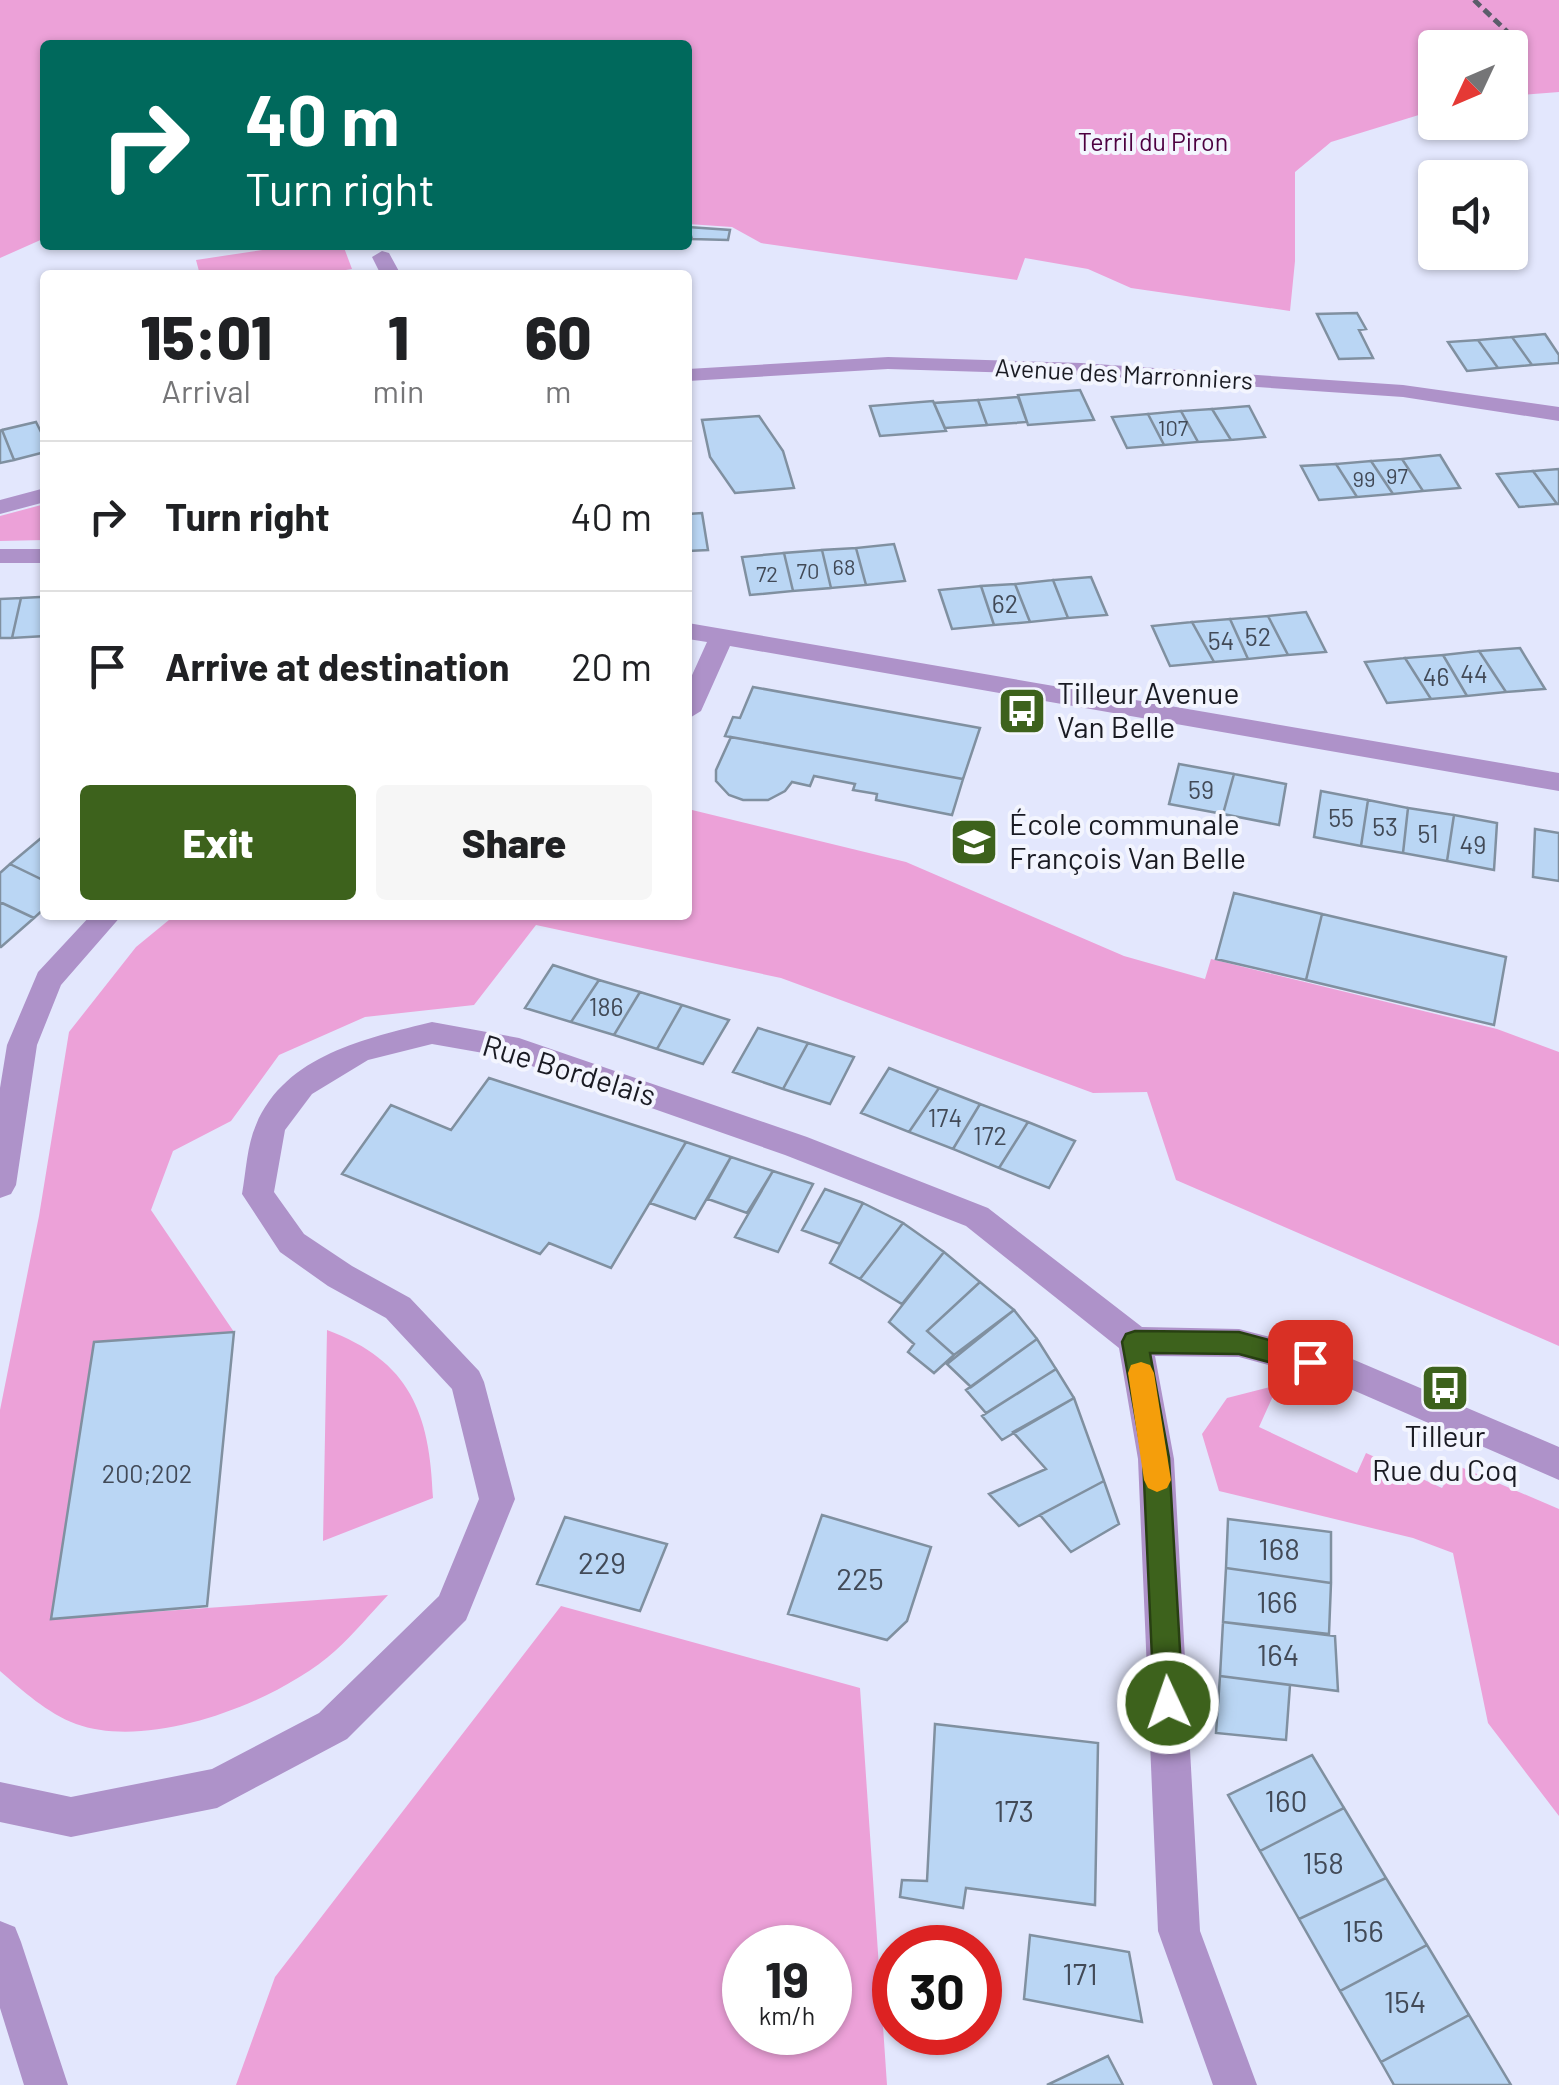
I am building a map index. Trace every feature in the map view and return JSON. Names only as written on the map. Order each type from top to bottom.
[{"type":"street","name":"Avenue des Marronniers","points":[[692,376],[888,363],[1081,370],[1404,391],[1559,414]]},
{"type":"street","points":[[0,506],[40,495]]},
{"type":"street","points":[[0,556],[40,556]]},
{"type":"street","points":[[692,632],[1559,782]]},
{"type":"street","points":[[692,702],[722,637]]},
{"type":"street","points":[[0,1185],[22,1046],[48,980],[103,920]]},
{"type":"street","name":"Rue Bordelais","points":[[0,1802],[71,1817],[217,1788],[333,1726],[452,1608],[497,1499],[467,1382],[398,1308],[340,1276],[292,1243],[258,1194],[270,1127],[301,1086],[359,1051],[432,1033],[508,1046],[796,1146],[978,1217],[1135,1342]]},
{"type":"street","points":[[1235,2085],[1180,1930],[1156,1458],[1135,1342],[1239,1343],[1345,1371],[1559,1464]]},
{"type":"street","points":[[0,1942],[46,2085]]},
{"type":"green space","name":"Terril du Piron","points":[[0,0],[1559,0],[1559,92],[1528,95],[1528,30],[1418,30],[1418,115],[1331,142],[1295,172],[1295,261],[1290,311],[1131,288],[1088,269],[1025,258],[1017,280],[761,243],[732,227],[692,224],[692,40],[40,40],[40,240],[0,258]]},
{"type":"green space","points":[[262,250],[345,250],[352,269],[199,270],[196,260]]},
{"type":"green space","points":[[40,505],[40,540],[0,541],[0,516]]},
{"type":"green space","points":[[692,810],[906,862],[1124,956],[1205,979],[1211,959],[1497,1029],[1559,1052],[1559,1346],[1176,1180],[1147,1092],[1093,1093],[781,978],[536,925],[474,1005],[365,1017],[279,1055],[231,1121],[173,1151],[151,1210],[234,1332],[94,1343],[52,1619],[388,1595],[342,1644],[311,1670],[248,1704],[176,1726],[140,1731],[106,1731],[76,1724],[36,1701],[0,1671],[0,1410],[39,1216],[69,1032],[136,947],[169,920],[692,920]]},
{"type":"green space","points":[[327,1330],[378,1357],[410,1394],[427,1440],[433,1498],[323,1541]]},
{"type":"green space","points":[[1278,1385],[1259,1427],[1357,1473],[1366,1453],[1442,1488],[1456,1465],[1559,1509],[1559,1816],[1488,1723],[1453,1553],[1413,1538],[1219,1491],[1202,1434],[1227,1398]]},
{"type":"green space","points":[[561,1606],[860,1688],[876,1925],[872,1925],[872,2055],[885,2055],[887,2085],[236,2085],[275,1977]]},
{"type":"building","points":[[692,227],[730,230],[728,240],[692,239]]},
{"type":"building","points":[[1357,313],[1366,329],[1359,330],[1373,358],[1339,359],[1317,314]]},
{"type":"building","points":[[1545,334],[1559,355],[1559,363],[1532,365],[1512,337]]},
{"type":"building","points":[[1512,337],[1532,365],[1498,368],[1478,340]]},
{"type":"building","points":[[1478,340],[1498,368],[1467,371],[1448,342]]},
{"type":"building","points":[[1080,390],[1094,420],[1028,425],[1018,395]]},
{"type":"building","points":[[1018,397],[1027,422],[987,425],[978,400]]},
{"type":"building","points":[[978,400],[987,425],[945,428],[934,403]]},
{"type":"building","points":[[933,401],[946,431],[880,436],[870,406]]},
{"type":"building","points":[[1249,406],[1265,437],[1231,440],[1212,409]]},
{"type":"building","points":[[1212,409],[1231,440],[1198,442],[1181,411]]},
{"type":"building","points":[[1181,411],[1198,442],[1164,445],[1148,414]]},
{"type":"building","points":[[1148,414],[1164,445],[1127,448],[1112,417]]},
{"type":"building","points":[[759,416],[783,451],[794,488],[735,493],[710,457],[702,420]]},
{"type":"building","points":[[36,422],[40,453],[14,460],[2,430]]},
{"type":"building","points":[[0,431],[14,460],[0,463]]},
{"type":"building","points":[[1440,455],[1460,488],[1423,491],[1402,459]]},
{"type":"building","points":[[1402,459],[1423,491],[1393,494],[1371,461]]},
{"type":"building","points":[[1371,461],[1393,494],[1357,497],[1336,464]]},
{"type":"building","points":[[1336,464],[1357,497],[1319,500],[1301,466]]},
{"type":"building","points":[[1559,469],[1559,504],[1557,504],[1533,471]]},
{"type":"building","points":[[1533,471],[1557,504],[1519,507],[1497,474]]},
{"type":"building","points":[[702,513],[708,550],[692,551],[692,514]]},
{"type":"building","points":[[894,544],[905,581],[866,585],[856,548]]},
{"type":"building","points":[[856,548],[866,585],[831,588],[822,550]]},
{"type":"building","points":[[822,550],[831,588],[793,591],[784,553]]},
{"type":"building","points":[[784,553],[793,591],[750,595],[742,557]]},
{"type":"building","points":[[1091,577],[1107,615],[1068,618],[1053,580]]},
{"type":"building","points":[[1053,580],[1068,618],[1030,622],[1015,584]]},
{"type":"building","points":[[1015,584],[1030,622],[994,625],[981,586]]},
{"type":"building","points":[[981,586],[994,625],[952,629],[939,590]]},
{"type":"building","points":[[40,597],[40,636],[12,638],[21,598]]},
{"type":"building","points":[[21,598],[12,638],[0,638],[0,599]]},
{"type":"building","points":[[1306,612],[1326,652],[1288,655],[1268,616]]},
{"type":"building","points":[[1268,616],[1288,655],[1248,659],[1230,619]]},
{"type":"building","points":[[1230,619],[1248,659],[1214,662],[1192,622]]},
{"type":"building","points":[[1192,622],[1214,662],[1170,666],[1152,626]]},
{"type":"building","points":[[1520,648],[1545,689],[1506,692],[1479,651]]},
{"type":"building","points":[[1479,651],[1506,692],[1467,696],[1443,655]]},
{"type":"building","points":[[1443,655],[1467,696],[1431,699],[1405,658]]},
{"type":"building","points":[[1405,658],[1431,699],[1387,703],[1365,662]]},
{"type":"building","points":[[753,687],[980,728],[963,779],[725,736],[733,717],[740,718]]},
{"type":"building","points":[[731,737],[963,779],[952,815],[876,800],[877,794],[853,790],[855,784],[814,776],[810,786],[792,782],[768,800],[743,800],[729,795],[716,781],[716,770]]},
{"type":"building","points":[[1179,764],[1234,774],[1223,814],[1169,804]]},
{"type":"building","points":[[1234,774],[1286,784],[1279,825],[1223,814]]},
{"type":"building","points":[[1321,791],[1368,800],[1361,846],[1314,837]]},
{"type":"building","points":[[1368,800],[1408,808],[1403,853],[1361,846]]},
{"type":"building","points":[[1408,808],[1454,815],[1447,861],[1403,853]]},
{"type":"building","points":[[1454,815],[1497,823],[1494,870],[1447,861]]},
{"type":"building","points":[[1535,829],[1559,833],[1559,881],[1533,877]]},
{"type":"building","points":[[40,839],[40,879],[10,864]]},
{"type":"building","points":[[10,864],[40,879],[40,913],[34,918],[0,902],[0,873]]},
{"type":"building","points":[[1234,893],[1322,914],[1306,980],[1216,959]]},
{"type":"building","points":[[0,902],[34,918],[1,947],[0,947]]},
{"type":"building","points":[[1322,914],[1506,957],[1494,1025],[1306,980]]},
{"type":"building","points":[[553,965],[599,980],[571,1022],[525,1008]]},
{"type":"building","points":[[599,980],[640,992],[614,1035],[571,1022]]},
{"type":"building","points":[[640,992],[682,1005],[657,1049],[614,1035]]},
{"type":"building","points":[[682,1005],[729,1020],[703,1064],[657,1049]]},
{"type":"building","points":[[758,1028],[808,1043],[783,1089],[733,1072]]},
{"type":"building","points":[[808,1043],[854,1057],[830,1104],[783,1089]]},
{"type":"building","points":[[889,1068],[939,1088],[909,1132],[861,1113]]},
{"type":"building","points":[[489,1078],[686,1142],[611,1268],[549,1243],[540,1254],[342,1174],[391,1105],[451,1130]]},
{"type":"building","points":[[939,1088],[980,1104],[953,1149],[909,1132]]},
{"type":"building","points":[[980,1104],[1028,1122],[999,1168],[953,1149]]},
{"type":"building","points":[[1028,1122],[1075,1141],[1049,1188],[999,1168]]},
{"type":"building","points":[[686,1142],[731,1157],[695,1219],[650,1203]]},
{"type":"building","points":[[731,1157],[773,1171],[747,1213],[708,1199]]},
{"type":"building","points":[[773,1171],[813,1184],[778,1252],[735,1237]]},
{"type":"building","points":[[825,1189],[863,1203],[840,1244],[802,1230]]},
{"type":"building","points":[[863,1203],[903,1223],[860,1279],[830,1263]]},
{"type":"building","points":[[903,1223],[944,1252],[902,1304],[860,1279]]},
{"type":"building","points":[[944,1252],[980,1282],[927,1331],[954,1355],[934,1373],[908,1352],[914,1344],[889,1322]]},
{"type":"building","points":[[980,1282],[1014,1310],[954,1355],[927,1331]]},
{"type":"building","points":[[1014,1310],[1037,1339],[971,1387],[947,1364]]},
{"type":"building","points":[[234,1332],[207,1606],[51,1619],[94,1342]]},
{"type":"building","points":[[1037,1339],[1056,1369],[986,1413],[966,1390]]},
{"type":"building","points":[[1056,1369],[1074,1398],[1002,1440],[982,1416]]},
{"type":"building","points":[[1074,1398],[1104,1481],[1019,1526],[989,1494],[1046,1469],[1013,1432]]},
{"type":"building","points":[[1104,1481],[1119,1524],[1071,1552],[1040,1515]]},
{"type":"building","points":[[822,1515],[931,1547],[907,1621],[887,1640],[788,1614]]},
{"type":"building","points":[[565,1517],[667,1544],[640,1611],[537,1584]]},
{"type":"building","points":[[1228,1519],[1331,1532],[1331,1583],[1226,1568]]},
{"type":"building","points":[[1226,1568],[1331,1583],[1329,1634],[1223,1622]]},
{"type":"building","points":[[1223,1622],[1335,1636],[1338,1691],[1220,1676]]},
{"type":"building","points":[[1220,1676],[1290,1685],[1286,1740],[1216,1733]]},
{"type":"building","points":[[935,1724],[1098,1743],[1095,1905],[966,1888],[963,1908],[900,1897],[902,1880],[927,1881]]},
{"type":"building","points":[[1312,1755],[1344,1808],[1260,1851],[1228,1795]]},
{"type":"building","points":[[1344,1808],[1386,1878],[1299,1919],[1260,1851]]},
{"type":"building","points":[[1386,1878],[1427,1945],[1340,1991],[1299,1919]]},
{"type":"building","points":[[1030,1935],[1129,1952],[1142,2022],[1024,1999]]},
{"type":"building","points":[[1427,1945],[1469,2015],[1381,2062],[1340,1991]]},
{"type":"building","points":[[1469,2015],[1511,2085],[1394,2085],[1381,2062]]},
{"type":"building","points":[[1108,2056],[1123,2085],[1047,2085]]},
{"type":"railway","points":[[1474,0],[1505,30]]},
{"type":"slow traffic","points":[[1141,1373],[1157,1480]]},
{"type":"place","name":"Tilleur Avenue Van Belle","points":[[1022,711]]},
{"type":"place","name":"École communale François Van Belle","points":[[974,842]]},
{"type":"place","name":"Tilleur Rue du Coq","points":[[1445,1388]]},
{"type":"route","points":[[1168,1703],[1156,1458],[1135,1342],[1239,1343],[1310,1362]]}]
